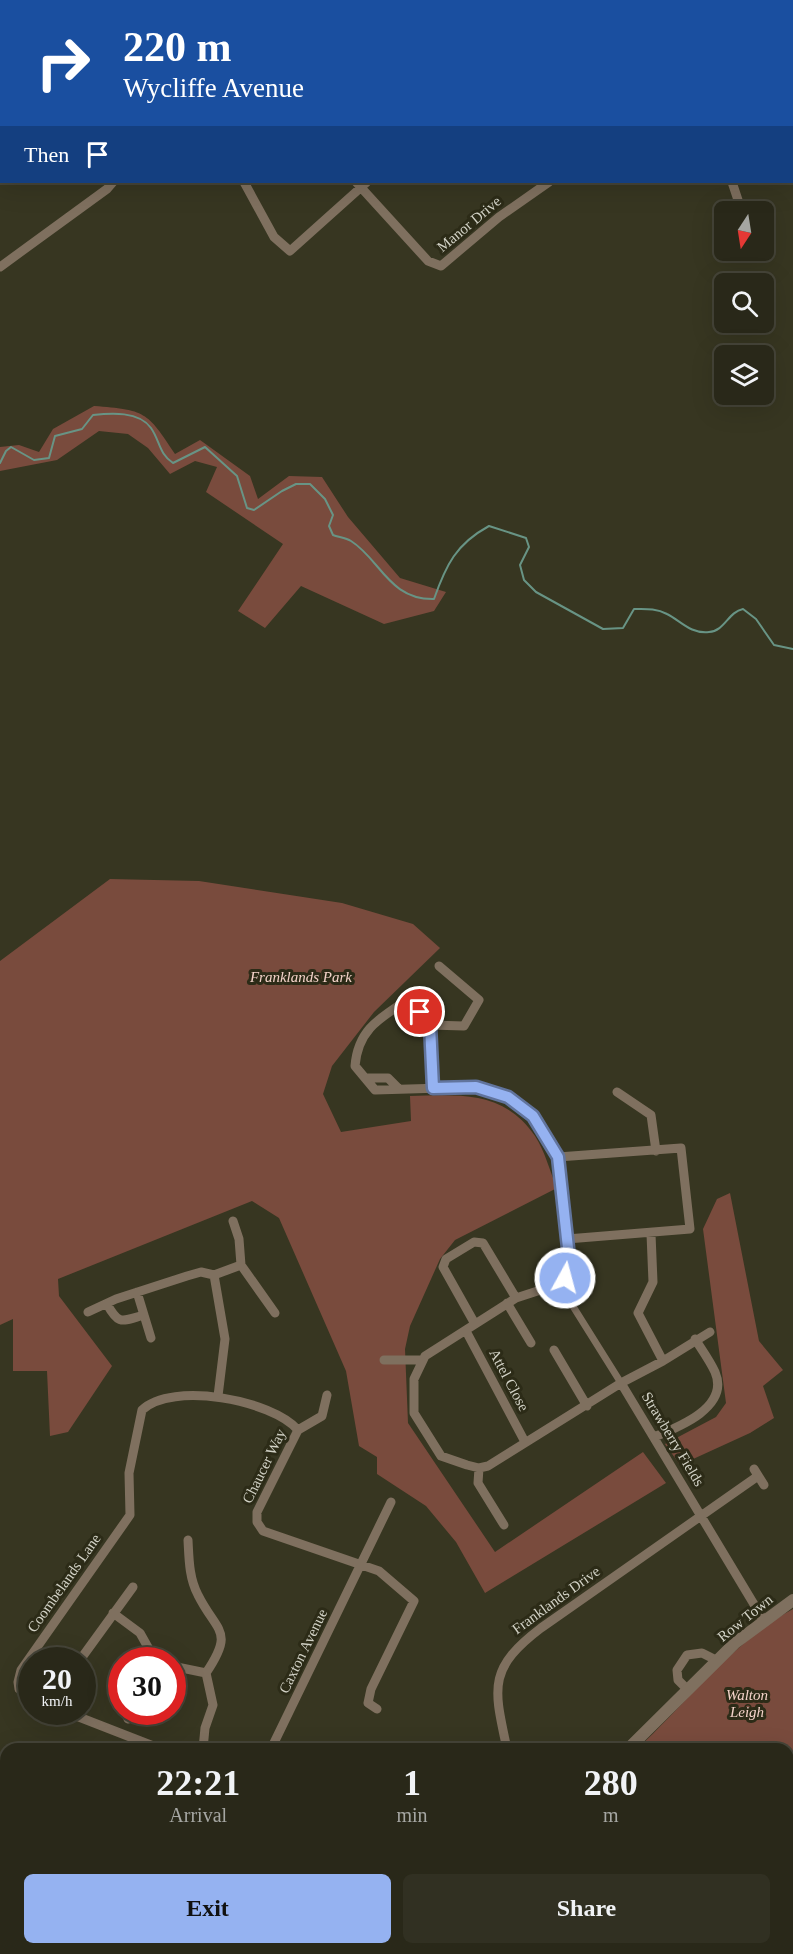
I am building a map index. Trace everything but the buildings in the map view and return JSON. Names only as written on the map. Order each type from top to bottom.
[{"type":"street","points":[[0,267],[112,183]]},
{"type":"street","points":[[245,183],[274,237],[290,251],[361,184]]},
{"type":"street","name":"Manor Drive","points":[[361,184],[428,261],[438,266],[446,264],[499,217],[548,183]]},
{"type":"street","points":[[732,183],[738,201]]},
{"type":"street","points":[[430,1025],[464,1026],[479,1000],[439,966]]},
{"type":"street","points":[[433,1088],[430,1025],[409,999],[375,1021],[356,1047],[355,1066],[375,1090],[476,1087],[508,1097],[533,1116],[558,1157],[569,1257],[565,1278],[559,1284],[516,1298],[424,1356],[414,1380],[414,1413],[441,1456],[479,1468],[478,1483],[504,1525]]},
{"type":"street","points":[[617,1092],[651,1115],[656,1151]]},
{"type":"street","points":[[558,1157],[681,1148],[690,1229],[651,1234],[567,1239]]},
{"type":"street","points":[[232,1221],[239,1239],[241,1265],[275,1313]]},
{"type":"street","points":[[651,1234],[653,1282],[638,1313],[663,1361]]},
{"type":"street","points":[[475,1324],[443,1270],[446,1259],[474,1242],[483,1243],[516,1298]]},
{"type":"street","points":[[88,1312],[137,1292],[201,1272],[214,1275],[241,1265]]},
{"type":"street","points":[[214,1275],[225,1339],[218,1396],[241,1401],[272,1413],[293,1424],[298,1430]]},
{"type":"street","points":[[559,1284],[621,1383],[710,1332]]},
{"type":"street","points":[[137,1292],[151,1338]]},
{"type":"street","points":[[507,1303],[531,1343]]},
{"type":"street","points":[[107,1304],[116,1320],[120,1322],[144,1315]]},
{"type":"street","name":"Attel Close","points":[[466,1331],[525,1442]]},
{"type":"street","points":[[654,1437],[700,1413],[713,1401],[718,1388],[716,1374],[695,1340]]},
{"type":"street","points":[[554,1350],[586,1406]]},
{"type":"street","points":[[384,1360],[423,1360]]},
{"type":"street","name":"Strawberry Fields","points":[[479,1468],[488,1466],[621,1383],[702,1515]]},
{"type":"street","name":"Chaucer Way","points":[[327,1395],[322,1416],[298,1430],[256,1512],[257,1522],[263,1531],[379,1571],[414,1601],[371,1689],[368,1703],[377,1709]]},
{"type":"street","name":"Coombelands Lane","points":[[37,1647],[130,1515],[129,1473],[142,1410],[147,1405],[172,1398],[218,1396]]},
{"type":"street","name":"Franklands Drive","points":[[506,1743],[497,1699],[497,1684],[511,1652],[549,1622],[758,1476]]},
{"type":"street","points":[[360,1566],[392,1502]]},
{"type":"street","points":[[702,1515],[764,1620]]},
{"type":"street","points":[[188,1540],[190,1569],[198,1595],[220,1630],[222,1640],[219,1655],[206,1673],[213,1705],[205,1728],[204,1743]]},
{"type":"street","name":"Caxton Avenue","points":[[274,1743],[360,1566]]},
{"type":"street","points":[[89,1647],[133,1587]]},
{"type":"street","name":"Row Town","points":[[634,1743],[717,1661],[764,1620],[793,1600]]},
{"type":"street","points":[[113,1613],[141,1634],[148,1647]]},
{"type":"street","name":"Row Town","points":[[688,1690],[678,1680],[677,1670],[687,1655],[702,1653],[717,1661]]},
{"type":"street","points":[[186,1669],[206,1673]]},
{"type":"street","points":[[96,1724],[146,1743]]},
{"type":"green space","points":[[94,406],[124,409],[143,415],[158,429],[175,454],[200,440],[250,476],[258,499],[289,476],[322,477],[348,517],[400,578],[446,592],[434,611],[384,624],[301,586],[265,628],[238,611],[283,544],[206,492],[217,467],[195,461],[170,474],[148,448],[128,434],[99,431],[57,460],[0,471],[0,447],[19,445],[39,452],[53,429]]},
{"type":"green space","name":"Franklands Park","points":[[110,879],[199,881],[342,903],[413,924],[440,948],[374,1012],[332,1066],[323,1094],[341,1132],[411,1121],[410,1096],[446,1095],[479,1098],[509,1110],[523,1121],[539,1142],[557,1188],[455,1240],[440,1259],[410,1326],[405,1349],[408,1423],[495,1552],[643,1452],[666,1483],[485,1593],[456,1542],[426,1506],[377,1474],[377,1457],[359,1446],[346,1371],[279,1218],[252,1201],[58,1279],[59,1296],[112,1366],[68,1432],[50,1436],[47,1371],[13,1371],[13,1319],[0,1325],[0,961]]},
{"type":"green space","points":[[730,1193],[759,1341],[783,1370],[763,1386],[774,1418],[750,1433],[680,1465],[665,1444],[716,1417],[726,1403],[703,1229],[717,1199]]},
{"type":"green space","name":"Walton Leigh","points":[[793,1609],[793,1743],[643,1743],[730,1656],[771,1623]]},
{"type":"waterway","points":[[0,463],[6,451],[11,447],[34,460],[49,458],[55,436],[82,429],[93,415],[124,414],[146,422],[162,451],[173,463],[205,447],[237,476],[247,508],[254,510],[296,484],[310,484],[325,499],[333,515],[329,526],[333,535],[351,541],[396,586],[419,598],[434,599],[448,566],[460,548],[489,526],[526,538],[529,547],[520,565],[524,580],[536,592],[603,629],[623,628],[634,609],[646,609],[663,612],[696,631],[709,632],[719,628],[743,609],[756,619],[774,645],[793,649]]},
{"type":"route","points":[[420,1012],[430,1025],[433,1088],[476,1087],[508,1097],[533,1116],[558,1157],[569,1257],[565,1278]]}]
